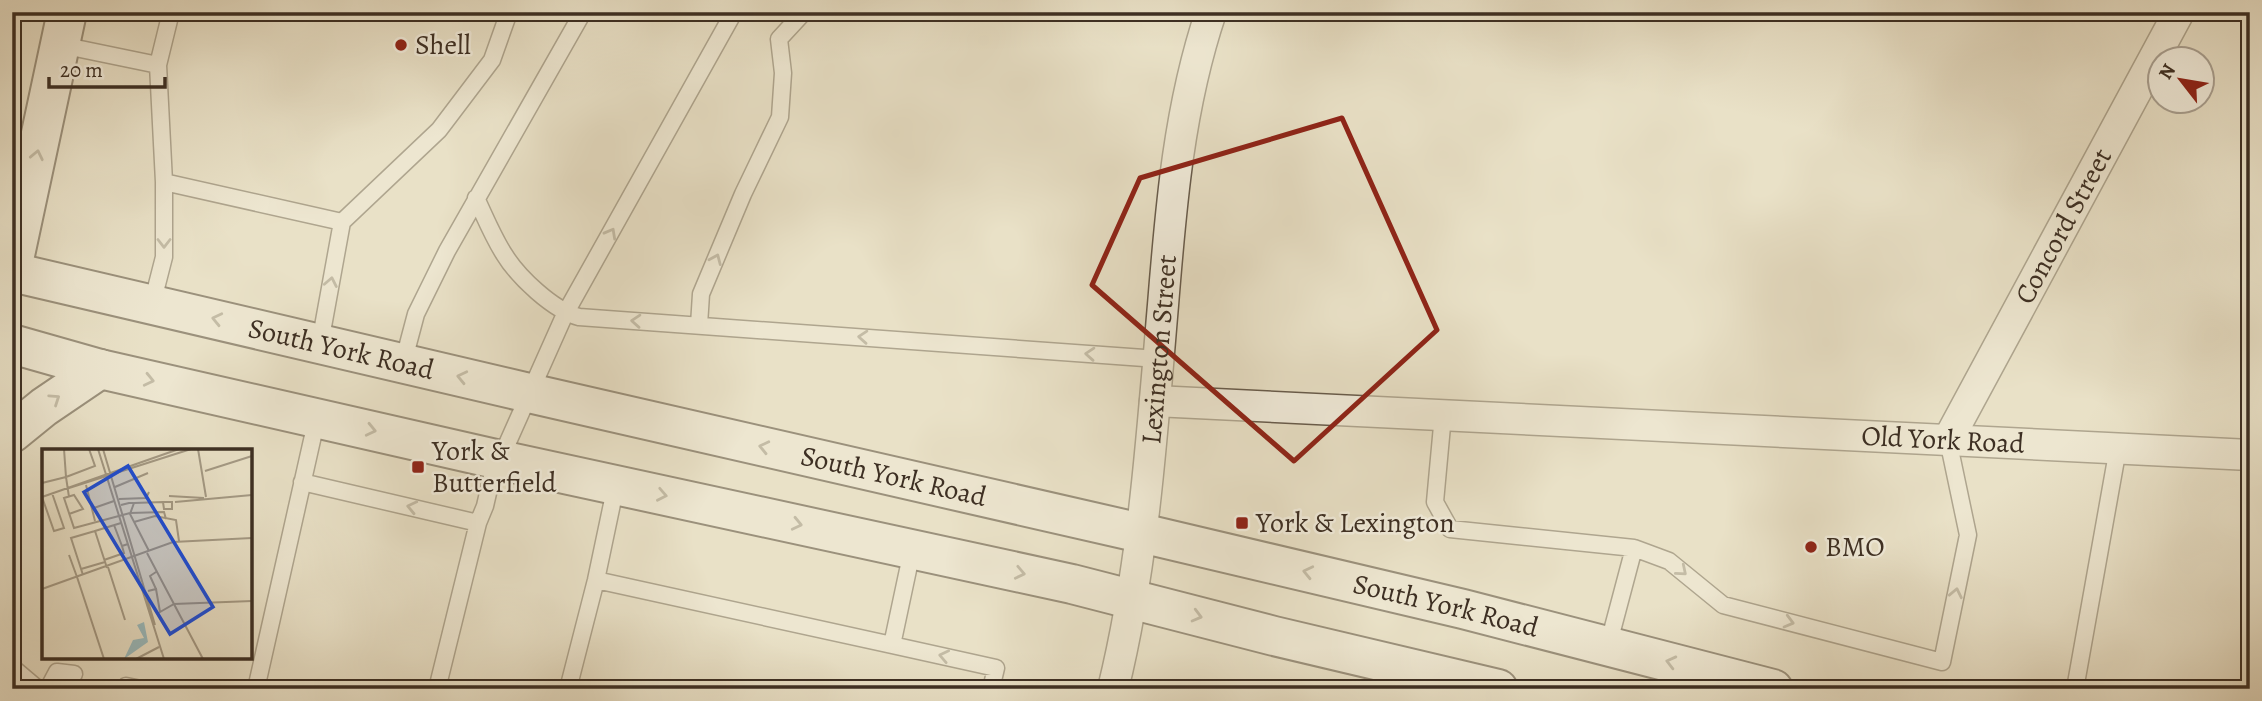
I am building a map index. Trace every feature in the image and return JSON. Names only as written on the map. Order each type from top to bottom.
[{"type":"main road","points":[[12,270],[64,29]]},
{"type":"main road","name":"South York Road","points":[[12,270],[529,393],[1141,533],[1608,646],[1773,689]]},
{"type":"main road","points":[[12,344],[100,369],[500,460],[1072,584],[1274,636],[1498,689]]},
{"type":"main road","points":[[12,433],[44,407],[100,369]]},
{"type":"street","name":"Lexington Street","points":[[1113,689],[1124,645],[1141,533],[1173,186],[1183,119],[1211,12]]},
{"type":"street","name":"Concord Street","points":[[1948,440],[2179,12]]},
{"type":"street","points":[[1155,401],[1443,415]]},
{"type":"street","name":"Old York Road","points":[[1443,415],[2250,455]]},
{"type":"lane","points":[[152,304],[163,257],[164,182],[158,65],[171,12]]},
{"type":"lane","points":[[403,363],[416,314],[477,198],[583,12]]},
{"type":"lane","points":[[437,689],[478,523],[500,460],[529,393],[565,313],[734,12]]},
{"type":"lane","points":[[699,324],[701,294],[743,194],[780,117],[783,73],[779,40],[804,12]]},
{"type":"lane","points":[[320,343],[342,222],[439,130],[492,60],[508,18]]},
{"type":"lane","points":[[64,29],[158,65]]},
{"type":"lane","points":[[164,182],[342,222]]},
{"type":"lane","points":[[477,198],[504,254],[527,282],[565,313],[579,317],[1158,359]]},
{"type":"lane","points":[[1443,415],[1435,502],[1450,529],[1634,548],[1670,561],[1723,605],[1942,662],[1968,536],[1948,440]]},
{"type":"lane","points":[[256,689],[317,417]]},
{"type":"lane","points":[[2074,689],[2118,448]]},
{"type":"lane","points":[[302,482],[478,523]]},
{"type":"lane","points":[[568,689],[596,580],[616,485]]},
{"type":"lane","points":[[1608,646],[1634,548]]},
{"type":"lane","points":[[892,645],[912,551]]},
{"type":"lane","points":[[596,580],[996,667],[991,689]]},
{"type":"lane","points":[[12,667],[38,689]]},
{"type":"lane","points":[[48,689],[57,672],[74,674]]},
{"type":"highlighted area","points":[[1342,118],[1437,330],[1294,461],[1092,285],[1140,178]]},
{"type":"place","name":"Shell","points":[[401,45]]},
{"type":"place","name":"York & Butterfield","points":[[418,467]]},
{"type":"place","name":"York & Lexington","points":[[1242,523]]},
{"type":"place","name":"BMO","points":[[1811,547]]}]
